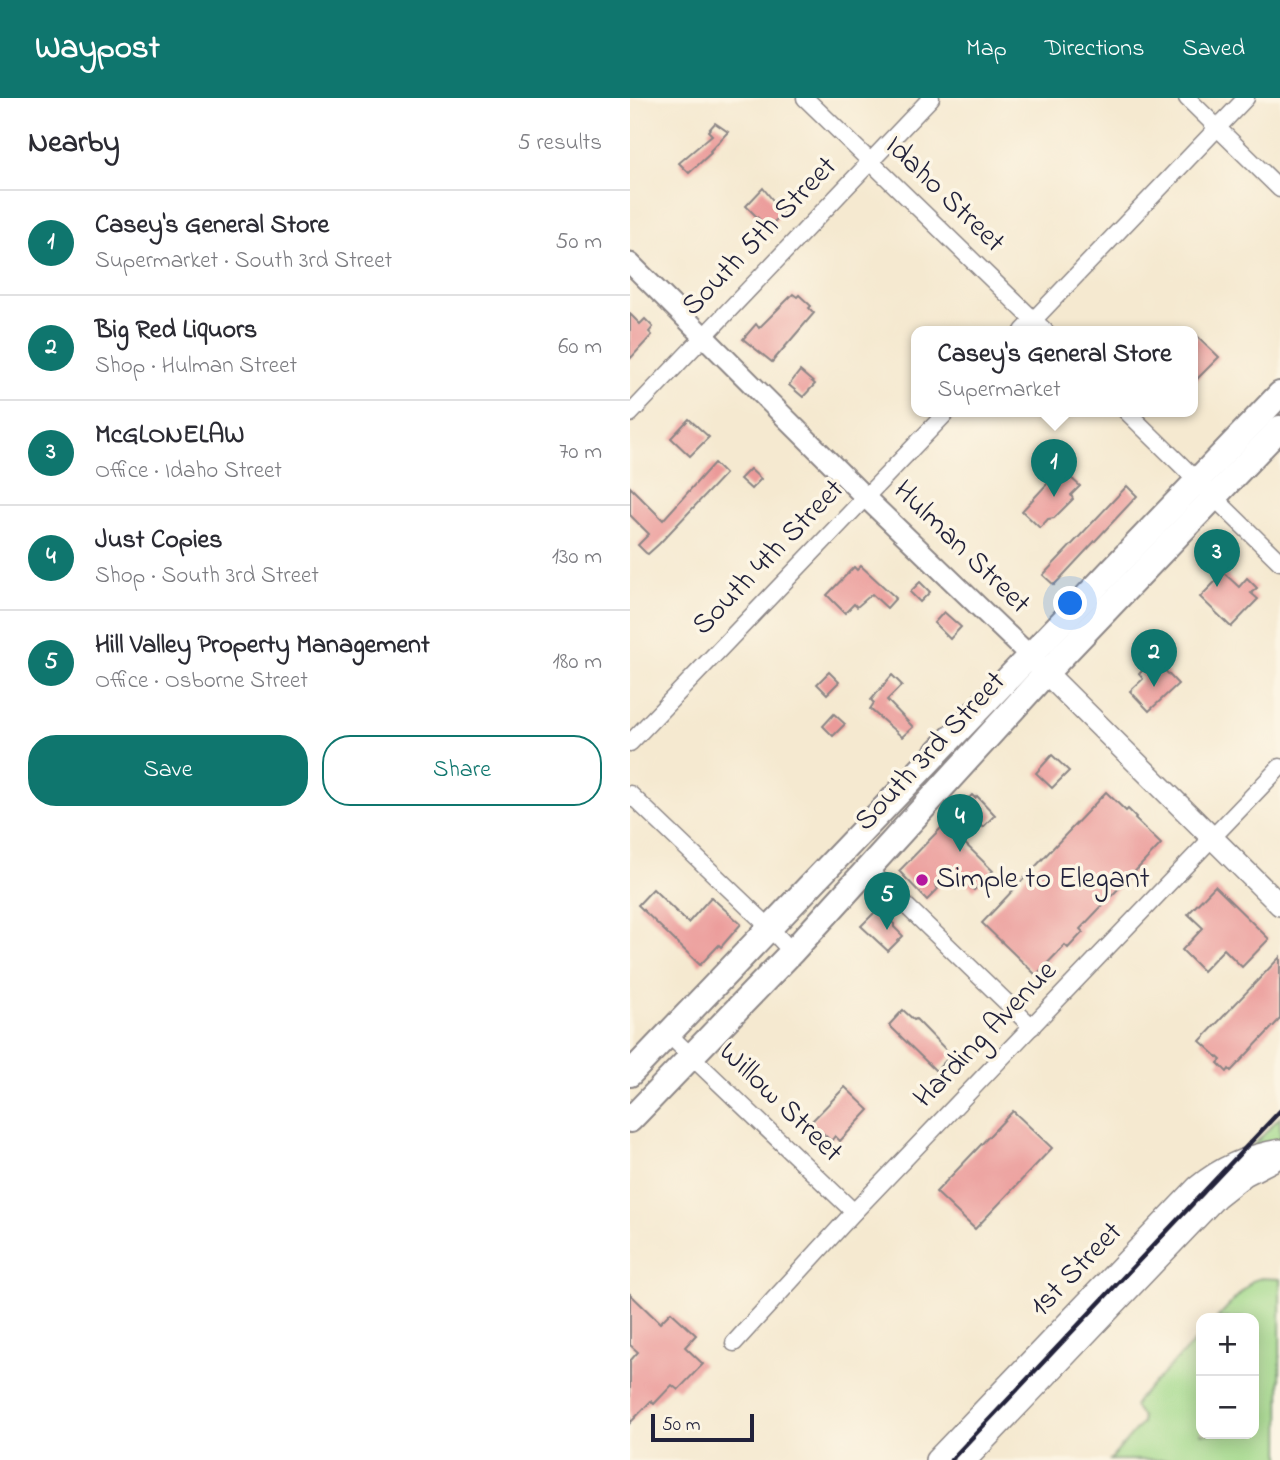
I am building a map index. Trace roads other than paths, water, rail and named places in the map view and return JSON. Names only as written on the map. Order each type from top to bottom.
[{"type":"highway","name":"South 3rd Street","points":[[630,1120],[792,952],[1046,673],[1206,489],[1280,394]]},
{"type":"highway","name":"South 3rd Street","points":[[630,1074],[1029,655],[1206,489],[1280,428]]},
{"type":"main road","name":"Hulman Street","points":[[1029,655],[1280,905]]},
{"type":"main road","name":"1st Street","points":[[936,1460],[1197,1188],[1218,1172],[1241,1160],[1280,1150]]},
{"type":"main road","name":"1st Street","points":[[966,1460],[1217,1197],[1245,1175],[1280,1157]]},
{"type":"street","name":"Idaho Street","points":[[805,98],[1033,326]]},
{"type":"street","name":"South 5th Street","points":[[630,414],[931,98]]},
{"type":"street","points":[[1187,98],[1280,189]]},
{"type":"street","points":[[1035,326],[1246,98]]},
{"type":"street","name":"Hulman Street","points":[[630,263],[866,498],[1029,655]]},
{"type":"street","name":"South 4th Street","points":[[630,743],[942,417]]},
{"type":"street","points":[[1132,417],[1280,562]]},
{"type":"street","name":"Harding Avenue","points":[[734,1343],[855,1212],[1280,767]]},
{"type":"street","points":[[630,794],[792,952]]},
{"type":"street","points":[[867,869],[1032,1027]]},
{"type":"street","name":"Willow Street","points":[[668,1034],[855,1212]]},
{"type":"railway","points":[[951,1460],[1280,1111]]},
{"type":"place","name":"Casey's General Store","points":[[1054,497]]},
{"type":"place","name":"McGLONELAW","points":[[1217,587]]},
{"type":"place","name":"Big Red Liquors","points":[[1154,687]]},
{"type":"place","name":"Just Copies","points":[[960,852]]},
{"type":"place","name":"Simple to Elegant","points":[[922,880]]},
{"type":"place","name":"Hill Valley Property Management","points":[[887,930]]}]
